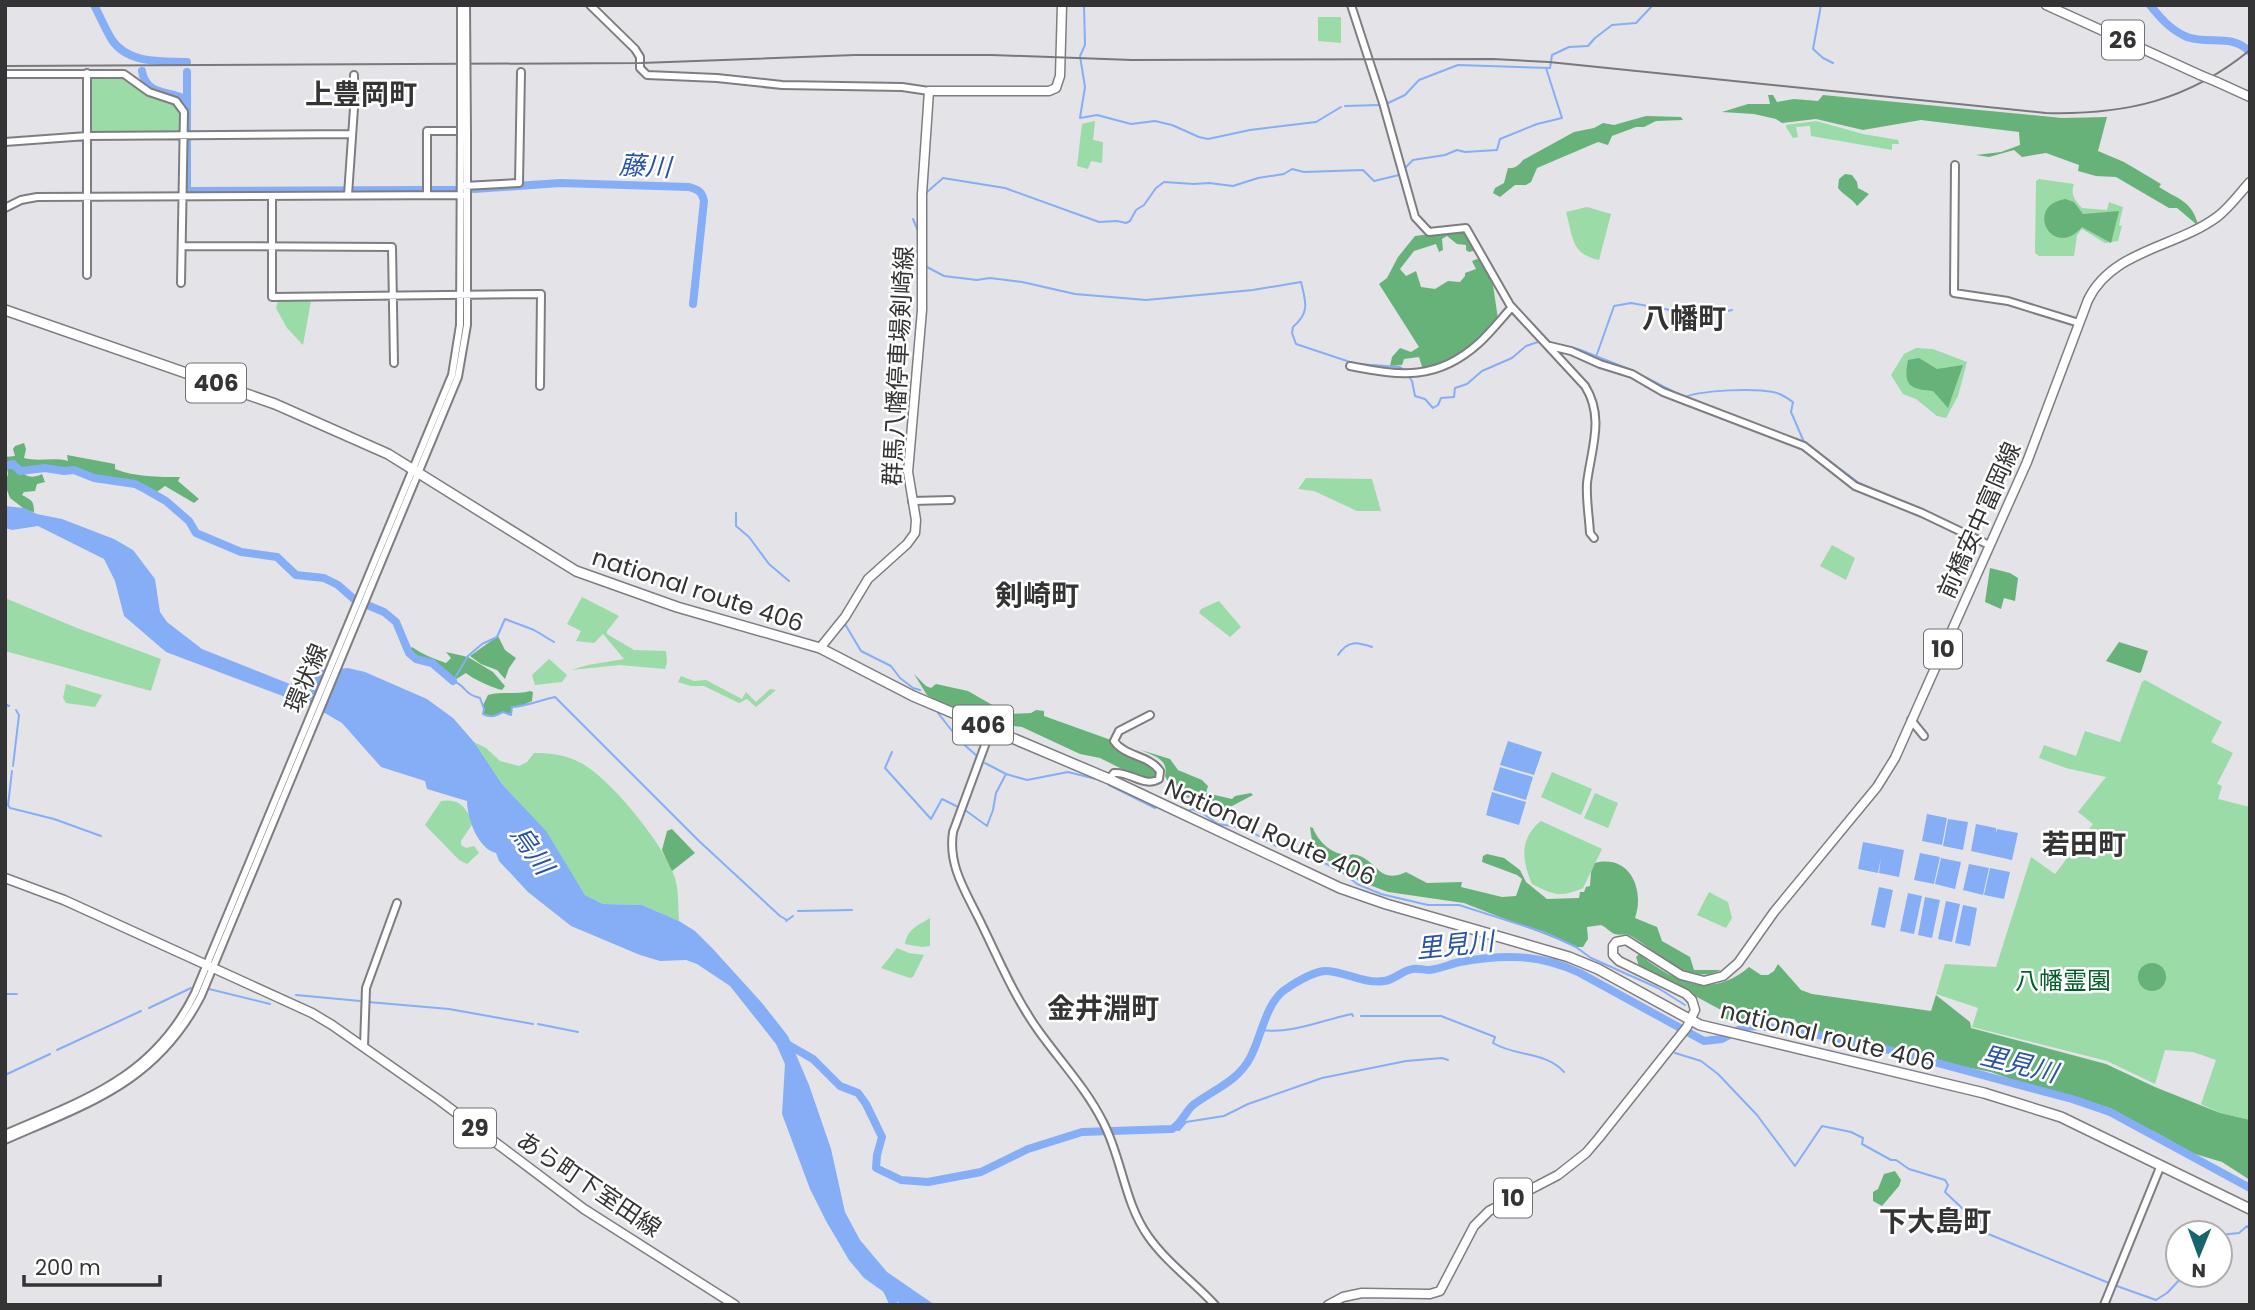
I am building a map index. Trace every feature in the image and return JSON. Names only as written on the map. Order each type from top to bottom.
[{"type":"highway","name":"406","points":[[5,310],[266,400],[369,445],[416,472]]},
{"type":"highway","name":"national route 406","points":[[416,472],[584,574],[723,621],[820,648]]},
{"type":"highway","name":"National Route 406","points":[[820,648],[914,696],[1109,779]]},
{"type":"highway","name":"national route 406","points":[[1109,779],[1340,888],[1577,960],[1631,987],[1686,1028],[1727,1032],[2033,1107],[2061,1116],[2250,1209]]},
{"type":"main road","points":[[929,90],[1049,91],[1056,88],[1060,76],[1062,5]]},
{"type":"main road","name":"26","points":[[2046,5],[2250,97]]},
{"type":"main road","name":"群馬八幡停車場剣崎線","points":[[820,648],[849,612],[868,579],[913,538],[916,520],[908,472],[922,316],[922,199],[929,90]]},
{"type":"main road","name":"前橋安中富岡線","points":[[1686,1028],[1695,1010],[1692,1000],[1686,994],[1619,961],[1612,952],[1616,942],[1626,940],[1668,968],[1694,980],[1714,980],[1738,963],[1774,912],[1877,787],[1895,758],[2027,462],[2092,291],[2111,270],[2216,218],[2250,182]]},
{"type":"main road","name":"29","points":[[5,878],[64,900],[210,967]]},
{"type":"main road","name":"あら町下室田線","points":[[210,967],[312,1013],[363,1046],[584,1209],[735,1305]]},
{"type":"main road","name":"10","points":[[1328,1305],[1343,1297],[1362,1293],[1430,1294],[1440,1290],[1474,1226],[1493,1209],[1558,1175],[1586,1153],[1686,1028]]},
{"type":"street","points":[[5,1140],[109,1093],[148,1066],[187,1021],[379,559],[458,377],[467,325],[464,295],[461,5]]},
{"type":"street","points":[[461,133],[466,5]]},
{"type":"street","points":[[590,5],[635,49],[640,57],[640,68],[647,75],[717,78],[782,85],[929,90]]},
{"type":"street","points":[[1351,5],[1383,103],[1415,217],[1429,232],[1466,228],[1512,307],[1585,386],[1593,402],[1596,435],[1587,491],[1590,533],[1594,538]]},
{"type":"street","points":[[464,186],[519,183],[521,72]]},
{"type":"street","points":[[87,73],[87,275]]},
{"type":"street","points":[[5,74],[124,74],[149,92],[176,101],[184,112],[181,284]]},
{"type":"street","points":[[348,195],[354,75]]},
{"type":"street","points":[[427,195],[427,131],[461,133]]},
{"type":"street","points":[[5,142],[86,135],[352,134]]},
{"type":"street","points":[[1955,165],[1954,293],[2008,301],[2079,324]]},
{"type":"street","points":[[5,208],[30,198],[464,195]]},
{"type":"street","points":[[272,196],[272,297],[541,294],[540,386]]},
{"type":"street","points":[[183,246],[392,247],[394,363]]},
{"type":"street","points":[[1350,366],[1398,375],[1434,370],[1473,348],[1512,307]]},
{"type":"street","points":[[1550,346],[1632,374],[1663,392],[1804,446],[1855,486],[1911,508],[1989,545]]},
{"type":"street","points":[[912,501],[951,500]]},
{"type":"street","points":[[1109,779],[1117,772],[1148,782],[1159,779],[1160,771],[1155,765],[1121,748],[1114,741],[1119,731],[1150,715]]},
{"type":"street","points":[[1911,720],[1924,736]]},
{"type":"street","points":[[991,729],[953,832],[951,845],[955,869],[1015,992],[1039,1031],[1089,1097],[1107,1129],[1144,1230],[1162,1253],[1215,1305]]},
{"type":"street","points":[[363,1046],[366,988],[397,903]]},
{"type":"street","points":[[5,1134],[100,1091],[137,1068],[163,1043],[179,1021],[210,967]]},
{"type":"street","points":[[2104,1305],[2161,1166]]},
{"type":"green space","points":[[1318,17],[1341,17],[1341,43],[1318,41]]},
{"type":"green space","points":[[92,76],[122,77],[148,95],[175,103],[181,112],[180,129],[177,132],[93,132],[89,129]]},
{"type":"green space","points":[[1768,95],[1773,95],[1777,102],[1794,99],[1818,101],[1823,95],[2062,118],[2107,117],[2098,151],[2124,162],[2161,184],[2159,187],[2188,205],[2198,224],[2177,208],[2169,208],[2116,177],[2096,176],[2078,171],[2079,165],[2046,153],[2022,157],[2014,150],[1989,157],[1976,155],[2001,152],[2020,145],[2019,132],[1921,120],[1863,130],[1816,119],[1782,123],[1754,114],[1722,112],[1748,104],[1770,104]]},
{"type":"green space","points":[[1646,116],[1681,117],[1683,120],[1656,121],[1612,136],[1608,145],[1598,142],[1537,168],[1531,182],[1526,185],[1515,185],[1500,197],[1493,193],[1495,188],[1504,183],[1508,168],[1517,166],[1574,132],[1594,128],[1603,123],[1614,125]]},
{"type":"green space","points":[[1095,121],[1093,140],[1103,142],[1102,163],[1091,161],[1088,169],[1077,166],[1082,124]]},
{"type":"green space","points":[[1816,121],[1898,140],[1899,144],[1892,144],[1892,150],[1811,136],[1810,126],[1796,127],[1798,137],[1793,138],[1786,127]]},
{"type":"green space","points":[[1845,174],[1852,175],[1858,188],[1869,194],[1857,206],[1838,188],[1839,179]]},
{"type":"green space","points":[[2039,179],[2074,184],[2074,197],[2082,208],[2107,210],[2109,202],[2123,207],[2118,241],[2105,243],[2082,229],[2077,235],[2074,256],[2039,256],[2035,253],[2036,181]]},
{"type":"green space","points":[[2065,199],[2074,202],[2083,214],[2119,211],[2111,243],[2082,227],[2071,236],[2061,238],[2053,235],[2044,220],[2046,211],[2052,204]]},
{"type":"green space","points":[[1587,207],[1611,214],[1599,260],[1578,249],[1566,212]]},
{"type":"green space","points":[[1462,230],[1475,246],[1473,251],[1469,252],[1466,245],[1457,244],[1447,236],[1442,239],[1443,250],[1439,252],[1436,244],[1414,251],[1400,269],[1406,276],[1416,271],[1421,287],[1435,289],[1448,281],[1460,282],[1465,273],[1476,269],[1472,261],[1482,260],[1493,285],[1498,319],[1473,343],[1446,361],[1423,370],[1419,357],[1404,359],[1402,365],[1390,366],[1392,357],[1400,348],[1411,352],[1419,347],[1379,284],[1387,278],[1398,257],[1415,236]]},
{"type":"green space","points":[[278,301],[311,301],[303,345],[287,328],[276,308]]},
{"type":"green space","points":[[1916,348],[1933,349],[1967,362],[1958,396],[1946,418],[1937,416],[1916,399],[1903,394],[1891,375],[1904,354]]},
{"type":"green space","points":[[1919,358],[1937,369],[1963,365],[1948,408],[1933,391],[1913,387],[1907,380],[1908,360]]},
{"type":"green space","points":[[24,443],[24,458],[68,461],[67,455],[115,464],[115,469],[131,474],[180,477],[178,481],[199,499],[194,503],[165,486],[154,494],[135,484],[94,478],[74,470],[45,468],[21,471],[30,477],[42,474],[45,482],[37,484],[35,491],[24,492],[22,495],[33,503],[34,512],[27,511],[10,498],[5,485],[8,474],[5,457],[15,456],[15,446]]},
{"type":"green space","points":[[1306,478],[1372,479],[1381,511],[1357,511],[1314,491],[1298,489]]},
{"type":"green space","points":[[1832,545],[1855,558],[1846,580],[1820,566]]},
{"type":"green space","points":[[1990,568],[2018,578],[2015,601],[2004,598],[2001,609],[1985,602]]},
{"type":"green space","points":[[582,597],[619,616],[607,634],[634,650],[666,651],[665,669],[620,665],[571,670],[624,659],[603,634],[594,643],[576,641],[581,631],[567,624]]},
{"type":"green space","points":[[5,598],[161,659],[151,691],[5,651]]},
{"type":"green space","points":[[1219,601],[1241,627],[1230,637],[1199,613],[1201,609]]},
{"type":"green space","points":[[498,636],[505,650],[516,658],[505,679],[497,670],[470,656]]},
{"type":"green space","points":[[2119,642],[2148,651],[2141,672],[2106,661]]},
{"type":"green space","points":[[412,647],[446,663],[451,658],[446,652],[468,657],[493,672],[505,686],[502,690],[498,689],[466,673],[453,681],[432,663],[416,659],[408,651]]},
{"type":"green space","points":[[549,659],[567,675],[562,682],[535,685],[532,675]]},
{"type":"green space","points":[[914,674],[926,686],[931,688],[936,684],[968,691],[1008,714],[1044,711],[1044,716],[1111,740],[1115,749],[1156,770],[1157,775],[1150,779],[1130,773],[1100,758],[1080,754],[1022,727],[994,724],[937,701],[927,695]]},
{"type":"green space","points":[[681,676],[694,681],[706,680],[742,699],[746,692],[756,702],[770,689],[776,690],[756,707],[747,699],[739,703],[704,686],[678,682]]},
{"type":"green space","name":"八幡霊園","points":[[2145,680],[2222,722],[2211,742],[2233,753],[2217,784],[2222,786],[2218,799],[2250,807],[2250,1120],[2220,1113],[2201,1104],[2216,1060],[2193,1052],[2165,1050],[2155,1084],[2107,1061],[1972,1027],[1978,1008],[1936,994],[1945,964],[1996,967],[2031,857],[2055,874],[2093,824],[2078,812],[2106,777],[2066,768],[2039,758],[2044,745],[2076,756],[2085,731],[2120,742]]},
{"type":"green space","points":[[66,684],[102,695],[95,707],[66,703],[63,698]]},
{"type":"green space","points":[[533,692],[532,701],[519,707],[511,707],[512,714],[503,712],[493,717],[483,714],[483,705],[488,695]]},
{"type":"green space","points":[[474,742],[486,748],[500,761],[519,766],[527,762],[534,753],[570,758],[593,771],[607,783],[636,814],[670,865],[678,894],[679,921],[642,905],[603,904],[585,895],[545,831],[502,784]]},
{"type":"green space","points":[[1141,750],[1170,759],[1178,770],[1202,780],[1208,786],[1206,793],[1232,799],[1235,796],[1251,793],[1253,795],[1224,808],[1183,796],[1172,789],[1165,776],[1163,762]]},
{"type":"green space","points":[[1552,772],[1592,789],[1581,815],[1541,797]]},
{"type":"green space","points":[[1595,793],[1618,803],[1608,828],[1584,818]]},
{"type":"green space","points":[[441,801],[457,802],[468,812],[473,823],[461,845],[466,848],[474,846],[479,853],[467,864],[459,860],[425,825]]},
{"type":"green space","points":[[1541,821],[1602,849],[1583,888],[1557,894],[1532,884],[1524,850],[1529,835]]},
{"type":"green space","points":[[1310,827],[1330,849],[1340,854],[1355,854],[1364,858],[1384,874],[1390,876],[1406,872],[1427,883],[1462,882],[1461,887],[1502,897],[1516,896],[1522,879],[1482,862],[1483,856],[1487,854],[1504,858],[1520,870],[1526,882],[1547,899],[1579,898],[1580,892],[1590,886],[1595,863],[1617,864],[1626,869],[1636,886],[1638,907],[1635,918],[1657,927],[1662,941],[1690,957],[1694,970],[1721,970],[1708,974],[1685,971],[1631,936],[1615,934],[1601,925],[1587,927],[1588,939],[1583,947],[1577,947],[1464,903],[1388,892],[1359,881],[1339,865],[1314,855]]},
{"type":"green space","points":[[672,829],[695,853],[672,871],[662,850],[667,831]]},
{"type":"green space","points":[[1709,892],[1728,902],[1732,918],[1726,928],[1697,915]]},
{"type":"green space","points":[[930,918],[930,946],[905,944],[911,931]]},
{"type":"green space","points":[[897,948],[924,955],[913,977],[881,968]]},
{"type":"green space","points":[[1639,954],[1679,979],[1707,985],[1735,977],[1749,967],[1761,975],[1768,975],[1778,964],[1801,990],[1812,994],[1931,1011],[1936,995],[1970,1022],[1971,1028],[2106,1064],[2220,1113],[2250,1120],[2250,1180],[2222,1162],[2192,1153],[2113,1112],[1991,1072],[1868,1048],[1803,1029],[1794,1019],[1759,1015],[1736,1023],[1719,1016],[1723,1011],[1639,966],[1636,957]]},
{"type":"green space","points":[[2152,963],[2162,967],[2166,977],[2162,987],[2152,991],[2142,987],[2138,977],[2142,967]]},
{"type":"green space","points":[[1895,1171],[1901,1180],[1899,1186],[1882,1206],[1873,1201],[1873,1192],[1878,1189],[1884,1174]]},
{"type":"water","name":"烏川","points":[[5,506],[24,508],[37,514],[62,519],[114,539],[133,550],[155,579],[160,612],[167,622],[202,649],[290,684],[310,679],[317,671],[323,670],[348,668],[365,672],[427,699],[453,718],[474,742],[502,784],[546,831],[585,895],[603,904],[642,905],[679,921],[695,931],[762,1003],[788,1036],[809,1085],[831,1149],[845,1212],[860,1240],[887,1272],[935,1305],[902,1305],[864,1278],[849,1260],[810,1189],[782,1114],[785,1064],[776,1044],[730,986],[697,964],[686,960],[660,961],[640,955],[571,926],[528,892],[499,861],[496,853],[484,846],[471,824],[467,801],[427,789],[425,781],[381,767],[342,723],[304,701],[288,698],[166,652],[124,616],[115,581],[104,559],[38,526],[12,530],[5,528]]},
{"type":"water","points":[[1508,741],[1542,752],[1534,775],[1500,765]]},
{"type":"water","points":[[1500,767],[1533,777],[1526,800],[1493,790]]},
{"type":"water","points":[[1492,792],[1526,802],[1519,825],[1486,815]]},
{"type":"water","points":[[1927,814],[1947,818],[1942,845],[1922,841]]},
{"type":"water","points":[[1948,819],[1968,822],[1963,850],[1943,846]]},
{"type":"water","points":[[1976,824],[1996,828],[1996,833],[1997,829],[2018,833],[2012,860],[1971,851]]},
{"type":"water","points":[[1863,842],[1904,850],[1899,877],[1879,873],[1881,857],[1878,873],[1858,869]]},
{"type":"water","points":[[1920,853],[1940,857],[1934,884],[1914,880]]},
{"type":"water","points":[[1941,858],[1961,862],[1955,889],[1935,884]]},
{"type":"water","points":[[1969,864],[1989,868],[1983,895],[1963,890]]},
{"type":"water","points":[[1990,868],[2010,872],[2004,899],[1984,895]]},
{"type":"water","points":[[1879,887],[1893,890],[1885,928],[1871,925]]},
{"type":"water","points":[[1908,893],[1922,896],[1914,934],[1900,931]]},
{"type":"water","points":[[1925,897],[1940,900],[1932,938],[1918,935]]},
{"type":"water","points":[[1946,901],[1960,904],[1952,942],[1938,939]]},
{"type":"water","points":[[1963,905],[1977,908],[1970,946],[1955,943]]},
{"type":"waterway","name":"藤川","points":[[94,5],[112,40],[127,53],[146,60],[187,62]]},
{"type":"waterway","points":[[1084,5],[1085,45],[1080,56],[1085,87],[1080,118],[1097,115],[1131,124],[1155,121],[1208,139],[1250,130],[1316,122],[1341,107]]},
{"type":"waterway","points":[[1386,104],[1405,95],[1419,80],[1458,65],[1550,68],[1552,55],[1569,47],[1588,46],[1612,25],[1636,23],[1653,5]]},
{"type":"waterway","points":[[1821,5],[1813,49],[1833,63]]},
{"type":"waterway","points":[[2150,5],[2167,24],[2187,37],[2228,41],[2243,46],[2250,52]]},
{"type":"waterway","points":[[1405,168],[1413,160],[1445,155],[1457,150],[1497,150],[1500,139],[1537,124],[1562,118],[1546,68]]},
{"type":"waterway","name":"藤川","points":[[142,71],[144,79],[153,89],[187,100]]},
{"type":"waterway","name":"藤川","points":[[187,72],[187,188],[190,191],[423,190]]},
{"type":"waterway","points":[[1345,106],[1380,105]]},
{"type":"waterway","points":[[926,193],[943,178],[1005,188],[1099,222],[1126,223],[1164,182],[1233,186],[1284,174],[1292,169],[1304,172],[1363,170],[1374,181],[1399,175]]},
{"type":"waterway","name":"藤川","points":[[474,189],[560,183],[689,187],[697,190],[704,201],[693,304]]},
{"type":"waterway","name":"藤川","points":[[431,190],[454,190]]},
{"type":"waterway","points":[[913,219],[918,231]]},
{"type":"waterway","points":[[927,267],[944,276],[977,280],[990,278],[1075,294],[1146,300],[1253,290],[1301,282],[1305,307],[1302,317],[1293,327],[1296,344],[1353,363]]},
{"type":"waterway","points":[[1596,357],[1614,306],[1631,303],[1687,313],[1710,309],[1723,312],[1732,310]]},
{"type":"waterway","points":[[1407,374],[1412,381],[1415,396],[1425,399],[1433,408],[1441,398],[1454,397],[1455,388],[1467,384],[1482,371],[1512,358],[1526,346],[1541,341]]},
{"type":"waterway","points":[[1547,342],[1578,349],[1631,370],[1680,395]]},
{"type":"waterway","points":[[1358,364],[1400,367],[1404,370]]},
{"type":"waterway","points":[[1685,397],[1716,391],[1742,390],[1781,395],[1793,402],[1791,412],[1804,442],[1859,483],[1984,538]]},
{"type":"waterway","points":[[5,466],[13,464],[20,471],[45,468],[74,470],[94,478],[135,484],[166,501],[189,521],[196,533],[241,552],[277,557],[296,575],[324,578],[338,585],[355,600],[384,612],[396,622],[409,653],[416,659],[432,663],[453,681]]},
{"type":"waterway","points":[[736,513],[736,526],[749,537],[769,564],[789,581]]},
{"type":"waterway","points":[[554,642],[534,630],[505,619],[497,637],[482,644],[468,656],[453,681],[480,698],[483,714],[489,716],[503,712],[511,715],[512,707],[555,697],[699,841],[787,920]]},
{"type":"waterway","points":[[845,624],[861,651],[891,666],[900,678],[920,690]]},
{"type":"waterway","points":[[1338,655],[1345,647],[1353,644],[1372,647]]},
{"type":"waterway","points":[[5,704],[9,706]]},
{"type":"waterway","points":[[13,766],[19,715],[16,710]]},
{"type":"waterway","points":[[938,713],[960,741],[977,756]]},
{"type":"waterway","points":[[892,752],[885,768],[931,819],[942,799],[960,808]]},
{"type":"waterway","points":[[985,763],[1006,774],[1027,780],[1068,772],[1100,780]]},
{"type":"waterway","points":[[12,771],[8,805],[10,808],[54,819],[101,836]]},
{"type":"waterway","points":[[965,810],[987,826],[996,793],[1006,774]]},
{"type":"waterway","points":[[1109,785],[1155,808]]},
{"type":"waterway","points":[[1174,805],[1202,813],[1218,824],[1245,828],[1276,846],[1303,852],[1342,872],[1357,884],[1381,894],[1428,905],[1459,905],[1546,933],[1576,947],[1591,958],[1658,988],[1685,1005]]},
{"type":"waterway","points":[[798,911],[852,910]]},
{"type":"waterway","points":[[786,921],[793,916]]},
{"type":"waterway","name":"里見川","points":[[785,1043],[813,1059],[840,1086],[858,1093],[882,1137],[876,1168],[901,1180],[928,1182],[981,1172],[1028,1149],[1082,1132],[1172,1129],[1193,1105],[1232,1079],[1245,1066],[1277,997],[1292,985],[1316,973],[1327,971],[1369,981],[1384,981],[1413,969],[1429,970],[1460,962],[1522,957],[1551,962],[1580,973],[1704,1041],[1722,1039],[1744,1027],[1795,1030],[1889,1050],[2072,1099],[2110,1112],[2250,1188]]},
{"type":"waterway","points":[[149,1008],[191,988]]},
{"type":"waterway","points":[[209,989],[270,1004]]},
{"type":"waterway","points":[[5,994],[17,994]]},
{"type":"waterway","points":[[296,995],[360,1001]]},
{"type":"waterway","points":[[368,1002],[449,1009],[533,1024]]},
{"type":"waterway","points":[[57,1050],[141,1011]]},
{"type":"waterway","points":[[1262,1030],[1285,1030],[1352,1014],[1353,1016]]},
{"type":"waterway","points":[[1361,1016],[1441,1016],[1495,1037],[1493,1043],[1502,1047],[1548,1061],[1564,1072]]},
{"type":"waterway","points":[[538,1024],[578,1032]]},
{"type":"waterway","points":[[1675,1053],[1701,1061],[1718,1074],[1757,1115],[1795,1166],[1822,1126],[1851,1132],[1863,1138],[1862,1144],[1891,1160],[1896,1160],[1909,1169],[1945,1180],[1948,1185],[1945,1192],[1965,1211],[1981,1220],[1976,1229],[2109,1283]]},
{"type":"waterway","points":[[5,1075],[50,1054]]},
{"type":"waterway","points":[[1172,1129],[1179,1130],[1186,1122],[1224,1116],[1248,1104],[1322,1078],[1406,1061],[1442,1058],[1448,1060]]},
{"type":"waterway","points":[[2234,1234],[2247,1226],[2250,1230]]},
{"type":"waterway","points":[[2114,1285],[2156,1300],[2171,1289]]},
{"type":"waterway","points":[[886,1288],[894,1305]]},
{"type":"railway","points":[[5,66],[641,63],[855,55],[992,55],[1132,60],[1493,59],[1549,62],[2046,113],[2075,113],[2128,107],[2179,93],[2203,82],[2250,50]]},
{"type":"district","name":"上豊岡町","points":[[361,94]]},
{"type":"district","name":"八幡町","points":[[1684,318]]},
{"type":"district","name":"剣崎町","points":[[1037,595]]},
{"type":"district","name":"若田町","points":[[2084,844]]},
{"type":"district","name":"金井淵町","points":[[1103,1008]]},
{"type":"district","name":"下大島町","points":[[1935,1221]]}]
